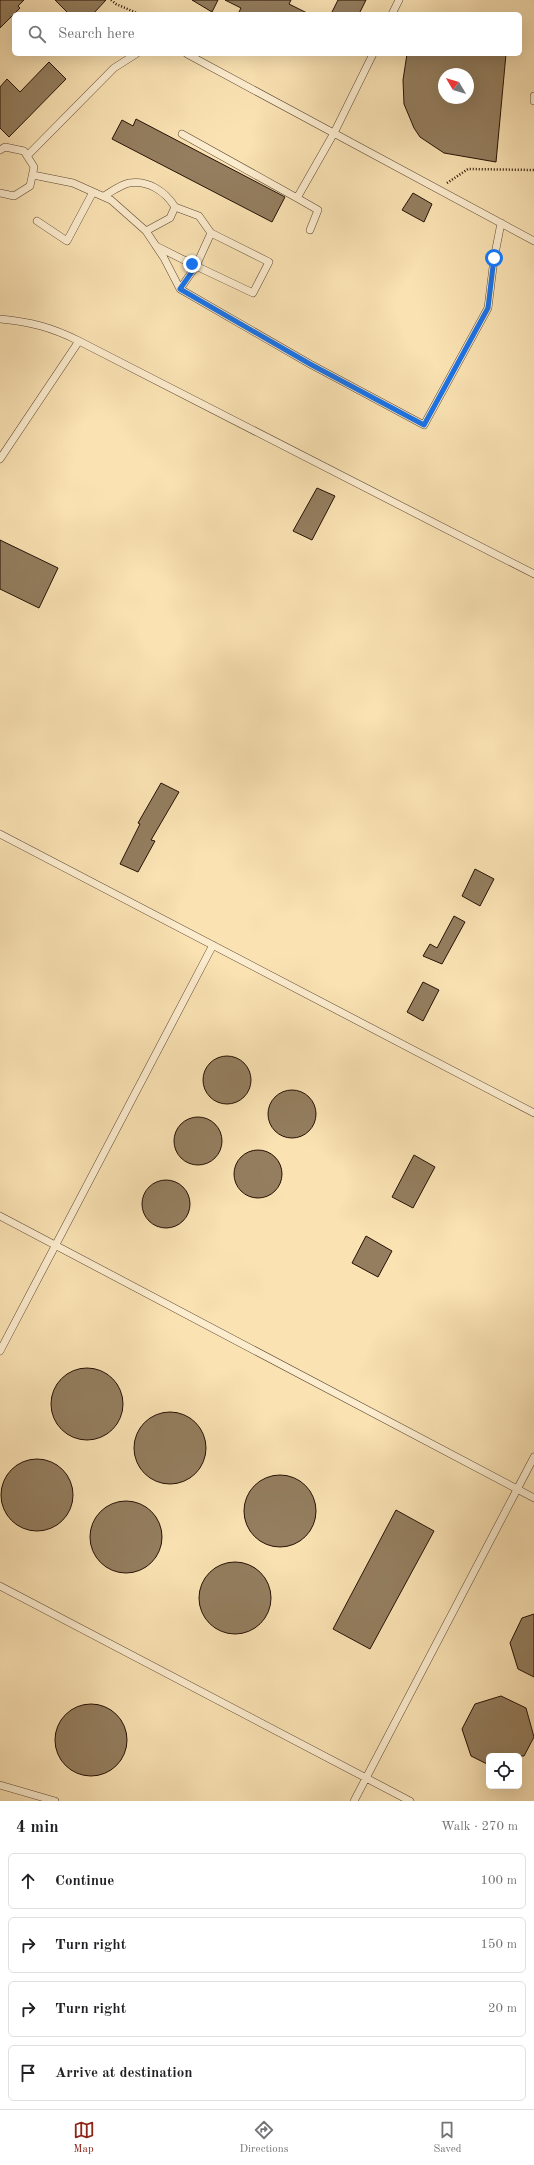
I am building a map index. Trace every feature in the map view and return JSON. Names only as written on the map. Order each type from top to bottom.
[{"type":"lane","points":[[393,12],[399,0]]},
{"type":"lane","points":[[27,156],[114,68],[133,56]]},
{"type":"lane","points":[[191,56],[534,241]]},
{"type":"lane","points":[[297,198],[334,133],[371,56]]},
{"type":"lane","points":[[534,96],[534,101]]},
{"type":"lane","points":[[182,134],[318,210],[310,230]]},
{"type":"lane","points":[[0,150],[5,147],[24,151],[34,167],[30,186],[14,196],[0,193]]},
{"type":"lane","points":[[33,175],[73,183],[111,200],[146,232],[156,246],[180,289],[310,364],[424,425],[488,308],[494,258],[502,223]]},
{"type":"lane","points":[[104,196],[128,183],[147,183],[170,198],[175,207],[199,216],[211,233],[269,262],[253,293],[156,246]]},
{"type":"lane","points":[[37,220],[67,241],[93,192]]},
{"type":"lane","points":[[146,232],[170,218],[175,207]]},
{"type":"lane","points":[[180,289],[196,266],[211,233]]},
{"type":"lane","points":[[0,319],[29,322],[56,330],[534,574]]},
{"type":"lane","points":[[0,459],[79,341]]},
{"type":"lane","points":[[0,834],[534,1113]]},
{"type":"lane","points":[[0,1351],[213,945]]},
{"type":"lane","points":[[0,1216],[56,1244],[534,1498]]},
{"type":"lane","points":[[354,1801],[534,1457]]},
{"type":"lane","points":[[0,1586],[410,1801]]},
{"type":"lane","points":[[0,1785],[54,1801]]},
{"type":"path","points":[[111,0],[116,4],[134,12]]},
{"type":"path","points":[[438,189],[468,170],[534,170]]},
{"type":"building","points":[[0,0],[24,0],[18,6],[20,8],[16,12],[12,12],[12,16],[0,28]]},
{"type":"building","points":[[55,0],[106,0],[95,12],[67,12]]},
{"type":"building","points":[[192,0],[218,0],[212,12]]},
{"type":"building","points":[[225,0],[291,0],[289,4],[305,12],[239,12],[241,8]]},
{"type":"building","points":[[338,0],[366,0],[360,12],[332,12]]},
{"type":"building","points":[[407,56],[506,56],[496,162],[444,153],[420,137],[414,128],[404,104],[403,80]]},
{"type":"building","points":[[49,62],[66,79],[9,137],[0,128],[0,87],[7,79],[20,92]]},
{"type":"building","points":[[136,119],[285,197],[272,222],[112,139],[122,120],[133,126]]},
{"type":"building","points":[[413,193],[432,204],[424,222],[402,210]]},
{"type":"building","points":[[317,488],[335,496],[312,540],[293,531]]},
{"type":"building","points":[[0,540],[58,568],[39,608],[0,589]]},
{"type":"building","points":[[161,783],[179,792],[151,840],[155,841],[138,872],[120,864],[140,824],[138,823]]},
{"type":"building","points":[[475,869],[494,879],[480,906],[462,896]]},
{"type":"building","points":[[454,916],[465,922],[442,964],[423,956],[430,944],[437,948]]},
{"type":"building","points":[[423,982],[439,990],[423,1021],[407,1012]]},
{"type":"building","points":[[222,1056],[232,1056],[241,1060],[247,1066],[250,1071],[250,1089],[241,1100],[232,1104],[222,1104],[213,1100],[207,1094],[203,1085],[203,1075],[207,1066],[213,1060]]},
{"type":"building","points":[[287,1090],[297,1090],[306,1094],[312,1100],[315,1105],[315,1123],[306,1134],[297,1138],[287,1138],[278,1134],[272,1128],[268,1119],[268,1109],[272,1100],[278,1094]]},
{"type":"building","points":[[193,1117],[203,1117],[212,1121],[218,1127],[221,1132],[221,1150],[212,1161],[203,1165],[193,1165],[184,1161],[178,1155],[174,1146],[174,1136],[178,1127],[184,1121]]},
{"type":"building","points":[[253,1150],[263,1150],[272,1154],[278,1160],[281,1165],[281,1183],[272,1194],[263,1198],[253,1198],[244,1194],[238,1188],[234,1179],[234,1169],[238,1160],[244,1154]]},
{"type":"building","points":[[414,1155],[435,1167],[413,1208],[392,1197]]},
{"type":"building","points":[[161,1180],[171,1180],[180,1184],[186,1190],[189,1195],[189,1213],[180,1224],[171,1228],[161,1228],[152,1224],[146,1218],[142,1209],[142,1199],[146,1190],[152,1184]]},
{"type":"building","points":[[366,1236],[392,1251],[378,1277],[352,1263]]},
{"type":"building","points":[[87,1368],[101,1371],[113,1378],[120,1390],[123,1404],[120,1418],[113,1430],[101,1437],[87,1440],[73,1437],[61,1430],[54,1418],[51,1404],[54,1390],[61,1378],[73,1371]]},
{"type":"building","points":[[170,1412],[184,1415],[196,1422],[203,1434],[206,1448],[203,1462],[196,1474],[184,1481],[170,1484],[156,1481],[144,1474],[137,1462],[134,1448],[137,1434],[144,1422],[156,1415]]},
{"type":"building","points":[[37,1459],[51,1462],[63,1469],[70,1481],[73,1495],[70,1509],[63,1521],[51,1528],[37,1531],[23,1528],[11,1521],[4,1509],[1,1495],[4,1481],[11,1469],[23,1462]]},
{"type":"building","points":[[273,1475],[287,1475],[306,1485],[316,1504],[316,1518],[306,1537],[287,1547],[273,1547],[254,1537],[244,1518],[244,1504],[254,1485]]},
{"type":"building","points":[[119,1501],[133,1501],[152,1511],[162,1530],[162,1544],[152,1563],[133,1573],[119,1573],[100,1563],[90,1544],[90,1530],[100,1511]]},
{"type":"building","points":[[396,1510],[434,1531],[370,1649],[333,1629]]},
{"type":"building","points":[[228,1562],[242,1562],[261,1572],[271,1591],[271,1605],[261,1624],[242,1634],[228,1634],[209,1624],[199,1605],[199,1591],[209,1572]]},
{"type":"building","points":[[534,1614],[534,1677],[518,1669],[510,1643],[522,1618]]},
{"type":"building","points":[[501,1696],[526,1708],[534,1737],[524,1756],[522,1756],[522,1753],[486,1753],[486,1764],[471,1756],[462,1729],[475,1704]]},
{"type":"building","points":[[91,1704],[105,1707],[117,1714],[124,1726],[127,1740],[124,1754],[117,1766],[105,1773],[91,1776],[77,1773],[65,1766],[58,1754],[55,1740],[58,1726],[65,1714],[77,1707]]},
{"type":"route","points":[[192,264],[196,266],[180,289],[310,364],[424,425],[488,308],[494,258]]}]
